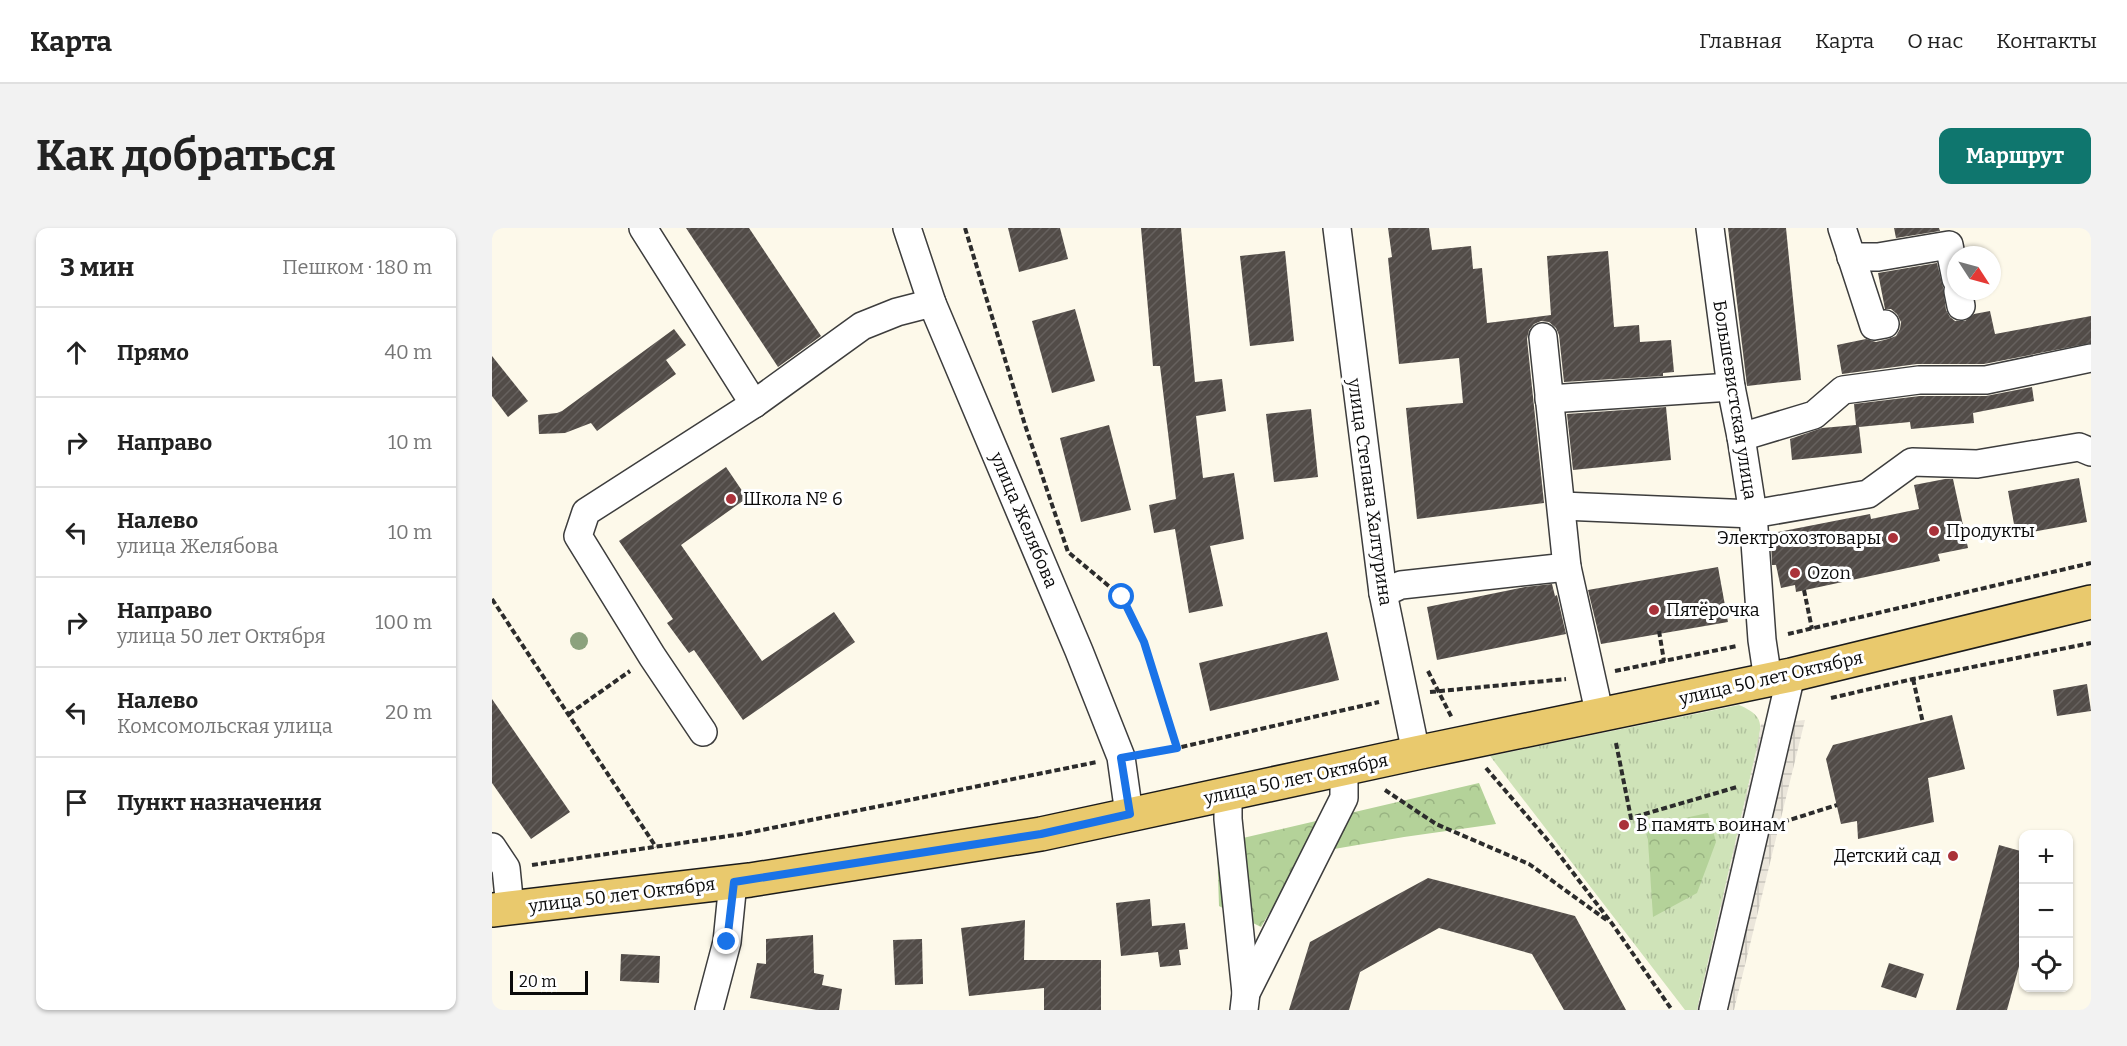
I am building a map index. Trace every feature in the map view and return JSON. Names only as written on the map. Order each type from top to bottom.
[{"type":"main road","name":"улица 50 лет Октября","points":[[501,908],[734,882],[1041,834],[1465,743],[1608,729],[1780,678],[2091,602]]},
{"type":"street","points":[[643,228],[754,404]]},
{"type":"street","name":"улица Желябова","points":[[907,228],[932,303],[1121,758],[1130,814]]},
{"type":"street","name":"улица Степана Халтурина","points":[[1337,228],[1383,593],[1416,753]]},
{"type":"street","name":"Большевистская улица","points":[[1710,228],[1731,387],[1753,514],[1762,640],[1780,678],[1767,778],[1713,1010]]},
{"type":"street","points":[[1842,228],[1874,326],[1885,324]]},
{"type":"street","points":[[1851,257],[1878,257],[1949,246]]},
{"type":"street","points":[[703,732],[652,656],[578,536],[586,512],[754,404],[862,326],[897,312],[932,303]]},
{"type":"street","points":[[1543,337],[1567,567],[1592,676],[1608,729]]},
{"type":"street","points":[[1741,437],[1814,415],[1843,390],[1918,380],[1986,380],[2091,358]]},
{"type":"street","points":[[1549,399],[1731,387]]},
{"type":"street","points":[[1562,506],[1753,514],[1869,494],[1912,462],[1977,464],[2079,447],[2091,452]]},
{"type":"street","points":[[1383,593],[1401,585],[1567,567]]},
{"type":"street","points":[[1245,1001],[1344,798],[1344,769]]},
{"type":"street","points":[[1228,793],[1228,819],[1245,1001]]},
{"type":"street","points":[[499,858],[501,908]]},
{"type":"street","points":[[709,1010],[727,942],[734,882]]},
{"type":"path","points":[[965,228],[1025,425],[1068,552],[1122,597],[1144,642],[1177,748]]},
{"type":"path","points":[[499,858],[656,847],[742,834],[1177,748],[1404,697],[1437,691],[1592,676],[1812,629],[2091,563]]},
{"type":"path","points":[[1804,590],[1812,629]]},
{"type":"path","points":[[492,599],[656,847]]},
{"type":"path","points":[[1659,634],[1659,631],[1664,661]]},
{"type":"path","points":[[569,714],[652,656]]},
{"type":"path","points":[[1425,664],[1465,743],[1551,844],[1613,925],[1672,1010]]},
{"type":"path","points":[[1913,679],[1923,723]]},
{"type":"path","points":[[1608,729],[1631,818],[1767,778]]},
{"type":"path","points":[[1384,789],[1436,824],[1529,864],[1613,925]]},
{"type":"path","points":[[1758,817],[1784,822],[1837,805]]},
{"type":"green space","points":[[1739,705],[1758,718],[1759,735],[1697,1010],[1685,1010],[1490,756]]},
{"type":"green space","points":[[1479,783],[1496,824],[1305,854],[1261,927],[1219,906],[1217,844]]},
{"type":"green space","points":[[1708,813],[1716,842],[1697,893],[1653,917],[1647,826]]},
{"type":"shaded area","points":[[1805,720],[1734,1010],[1697,1010],[1761,724]]},
{"type":"building","points":[[686,228],[749,228],[821,336],[778,367]]},
{"type":"building","points":[[1008,228],[1060,228],[1068,259],[1019,272]]},
{"type":"building","points":[[1141,228],[1181,228],[1195,382],[1222,379],[1226,411],[1196,416],[1203,478],[1234,473],[1244,539],[1210,546],[1223,606],[1189,613],[1175,529],[1154,533],[1149,505],[1176,499],[1160,366],[1153,366]]},
{"type":"building","points":[[1388,228],[1429,228],[1432,250],[1471,246],[1473,269],[1482,268],[1487,323],[1551,315],[1547,256],[1608,251],[1614,327],[1639,325],[1640,342],[1671,340],[1674,372],[1663,373],[1663,376],[1564,382],[1559,335],[1556,328],[1549,322],[1541,321],[1534,324],[1529,330],[1527,339],[1544,503],[1417,519],[1406,408],[1463,403],[1459,358],[1399,364],[1388,258],[1392,257]]},
{"type":"building","points":[[1728,228],[1786,228],[1801,380],[1747,386]]},
{"type":"building","points":[[1894,228],[1939,228],[1940,231],[1896,238]]},
{"type":"building","points":[[1285,251],[1294,341],[1250,346],[1240,256]]},
{"type":"building","points":[[1937,263],[1946,310],[1955,321],[1965,321],[1974,314],[1990,311],[1995,334],[2091,316],[2091,343],[1984,364],[1917,364],[1842,374],[1837,345],[1866,339],[1876,342],[1888,339],[1896,336],[1900,329],[1901,322],[1897,314],[1891,309],[1885,309],[1878,273]]},
{"type":"building","points":[[1075,309],[1095,381],[1052,393],[1032,321]]},
{"type":"building","points":[[674,329],[686,345],[666,360],[676,374],[597,431],[591,423],[565,433],[539,434],[538,415],[562,411]]},
{"type":"building","points":[[492,356],[528,401],[508,417],[492,396]]},
{"type":"building","points":[[2032,387],[2034,401],[1973,413],[1974,423],[1911,429],[1910,422],[1859,427],[1862,453],[1792,460],[1790,439],[1822,428],[1856,425],[1854,404],[1920,396],[1986,396]]},
{"type":"building","points":[[1666,407],[1671,460],[1573,470],[1567,414]]},
{"type":"building","points":[[1311,409],[1318,477],[1274,482],[1266,414]]},
{"type":"building","points":[[1109,425],[1131,510],[1081,522],[1060,438]]},
{"type":"building","points":[[726,467],[747,498],[681,545],[762,661],[834,612],[855,642],[743,720],[694,650],[689,653],[667,623],[673,619],[619,541]]},
{"type":"building","points":[[2079,478],[2087,522],[2016,535],[2008,491]]},
{"type":"building","points":[[1953,479],[1968,548],[1938,554],[1940,561],[1796,592],[1795,585],[1781,588],[1776,565],[1772,565],[1771,541],[1780,539],[1778,532],[1870,514],[1871,519],[1919,509],[1914,485]]},
{"type":"building","points":[[1718,567],[1728,622],[1601,644],[1588,590]]},
{"type":"building","points":[[1552,584],[1555,596],[1557,595],[1566,634],[1437,660],[1427,607],[1525,587]]},
{"type":"building","points":[[1327,632],[1339,680],[1210,711],[1199,663]]},
{"type":"building","points":[[2087,684],[2091,711],[2057,716],[2053,690]]},
{"type":"building","points":[[492,699],[570,812],[531,839],[492,783]]},
{"type":"building","points":[[1952,715],[1965,769],[1928,778],[1934,822],[1858,839],[1857,821],[1841,824],[1826,759],[1833,745]]},
{"type":"building","points":[[1999,845],[2019,851],[2019,966],[2007,1010],[1956,1010]]},
{"type":"building","points":[[1428,878],[1575,916],[1626,1010],[1564,1010],[1532,954],[1439,928],[1360,972],[1349,1010],[1289,1010],[1310,942]]},
{"type":"building","points":[[1150,899],[1152,926],[1185,923],[1188,949],[1179,950],[1181,965],[1160,967],[1158,952],[1121,956],[1116,903]]},
{"type":"building","points":[[1025,920],[1024,960],[1101,960],[1101,1010],[1044,1010],[1044,988],[969,996],[961,928]]},
{"type":"building","points":[[813,935],[814,973],[824,975],[822,985],[842,989],[839,1010],[817,1010],[750,998],[757,963],[766,964],[766,939]]},
{"type":"building","points":[[922,939],[923,984],[895,985],[893,940]]},
{"type":"building","points":[[621,954],[660,956],[659,983],[620,981]]},
{"type":"building","points":[[1889,963],[1924,974],[1916,998],[1881,987]]},
{"type":"place","name":"Школа № 6","points":[[731,499]]},
{"type":"place","name":"Продукты","points":[[1934,531]]},
{"type":"place","name":"Электрохозтовары","points":[[1893,538]]},
{"type":"place","name":"Ozon","points":[[1795,573]]},
{"type":"place","name":"Пятёрочка","points":[[1654,610]]},
{"type":"place","name":"В память воинам","points":[[1624,825]]},
{"type":"place","name":"Детский сад","points":[[1953,856]]},
{"type":"route","points":[[727,942],[734,882],[1041,834],[1130,814],[1121,758],[1177,748],[1144,642],[1122,597]]}]
